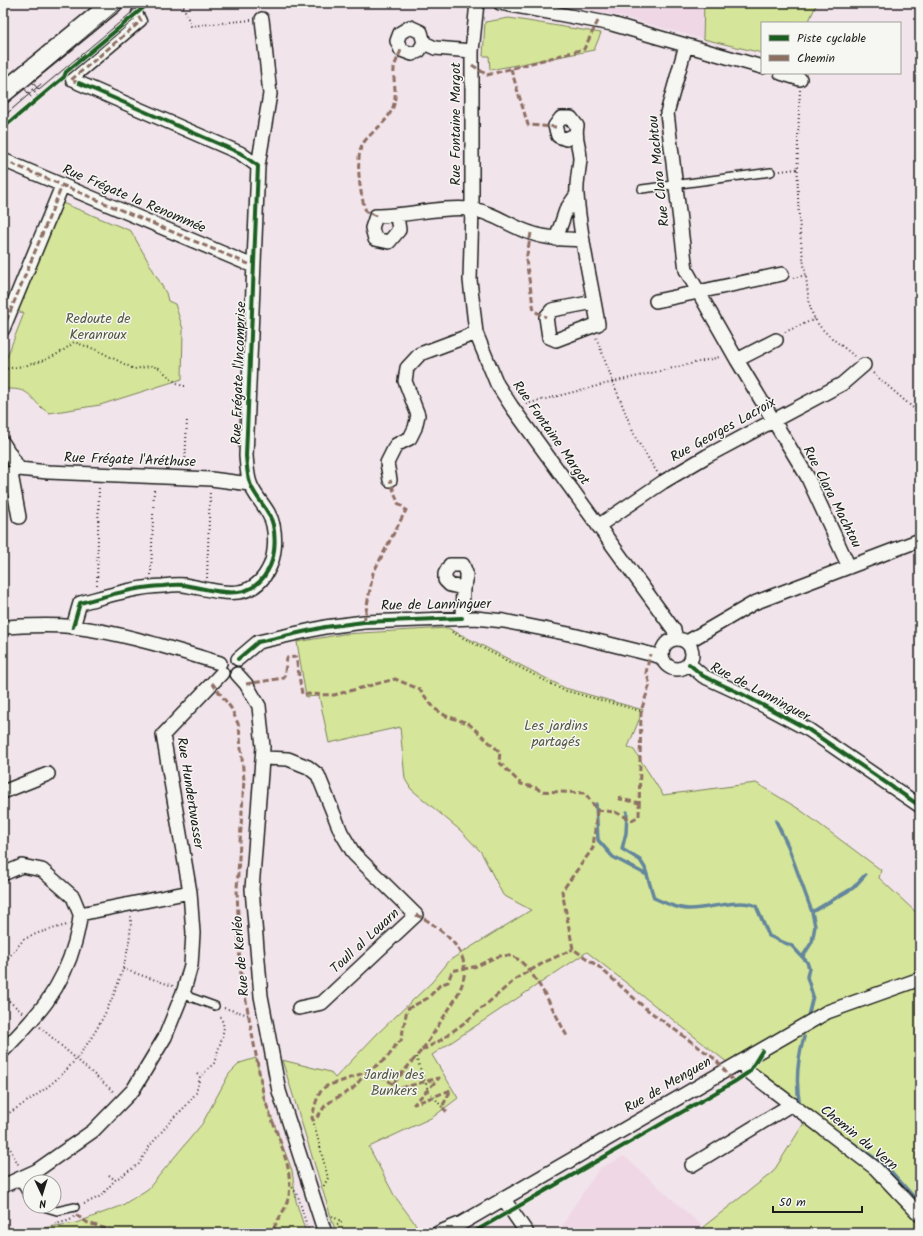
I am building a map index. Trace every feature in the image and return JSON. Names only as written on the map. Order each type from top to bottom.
[{"type":"main road","points":[[3,94],[113,3]]},
{"type":"street","name":"Rue Fontaine Margot","points":[[477,3],[472,51],[472,210],[470,280],[476,333],[497,384],[512,407],[682,641]]},
{"type":"street","points":[[500,3],[598,20],[761,67]]},
{"type":"street","points":[[137,13],[141,21],[71,80],[240,153],[258,166]]},
{"type":"street","name":"Rue Frégate l'Incomprise","points":[[73,627],[80,603],[151,586],[182,585],[223,592],[241,593],[253,588],[264,578],[271,565],[274,544],[273,525],[266,508],[250,484],[246,456],[258,166],[270,94],[262,19]]},
{"type":"street","points":[[424,43],[435,48],[472,51]]},
{"type":"street","name":"Rue Clara Machtou","points":[[686,45],[667,113],[686,270],[735,356],[807,476],[849,567]]},
{"type":"street","points":[[784,74],[800,79]]},
{"type":"street","points":[[575,135],[580,156],[577,194],[583,240],[598,324],[556,340],[549,337],[546,317],[552,310],[594,302]]},
{"type":"street","name":"Rue Frégate la Renommée","points":[[3,160],[253,266]]},
{"type":"street","points":[[3,329],[62,186]]},
{"type":"street","points":[[556,239],[566,210],[577,194]]},
{"type":"street","points":[[397,216],[454,209],[472,210],[488,214],[532,233],[556,239],[583,240]]},
{"type":"street","points":[[656,301],[782,274]]},
{"type":"street","points":[[390,480],[388,463],[396,445],[410,438],[416,428],[418,415],[406,381],[407,368],[420,354],[476,333]]},
{"type":"street","points":[[735,356],[776,340]]},
{"type":"street","name":"Rue Georges Lacroix","points":[[598,526],[663,482],[773,420],[842,384],[864,365]]},
{"type":"street","points":[[3,443],[11,474],[18,517]]},
{"type":"street","name":"Rue Frégate l'Aréthuse","points":[[11,474],[99,474],[211,479],[250,484]]},
{"type":"street","points":[[682,641],[693,653],[689,664],[681,669],[667,666],[662,657],[664,647],[667,643],[682,641],[754,604],[920,540]]},
{"type":"street","points":[[455,618],[463,588]]},
{"type":"street","name":"Rue de Lanninguer","points":[[238,659],[258,642],[324,627],[364,622],[455,618],[504,620],[662,657]]},
{"type":"street","points":[[3,627],[38,625],[73,627],[129,637],[221,668],[231,676],[237,674],[241,666],[238,659],[234,655],[228,655],[223,658],[221,668]]},
{"type":"street","name":"Rue de Lanninguer","points":[[689,664],[703,676],[742,694],[809,730],[920,806]]},
{"type":"street","name":"Rue Hundertwasser","points":[[3,1186],[36,1171],[93,1130],[124,1100],[140,1079],[165,1037],[184,990],[192,965],[193,933],[190,892],[163,735],[221,668]]},
{"type":"street","name":"Rue de Kerléo","points":[[237,674],[246,684],[259,706],[263,758],[252,890],[261,996],[279,1091],[325,1231]]},
{"type":"street","name":"Toull al Louarn","points":[[263,758],[288,759],[308,767],[318,775],[341,832],[354,854],[370,872],[416,915],[322,1003],[299,1008]]},
{"type":"street","points":[[3,792],[48,774]]},
{"type":"street","points":[[3,874],[22,866],[42,870],[73,897],[80,918],[71,958],[57,987],[32,1021],[3,1051]]},
{"type":"street","points":[[80,918],[190,892]]},
{"type":"street","name":"Rue de Menguen","points":[[438,1233],[462,1223],[827,1012],[920,979]]},
{"type":"street","name":"Chemin du Vern","points":[[740,1062],[875,1168],[920,1215]]},
{"type":"street","points":[[692,1165],[792,1104]]},
{"type":"street","points":[[503,1198],[527,1233]]},
{"type":"lane","points":[[642,189],[771,172]]},
{"type":"lane","points":[[184,990],[190,997],[215,1006]]},
{"type":"lane","points":[[62,1210],[75,1207]]},
{"type":"path","points":[[182,3],[191,26],[262,19]]},
{"type":"path","points":[[800,79],[797,169],[800,248],[811,308],[815,319],[821,327],[919,413],[920,416]]},
{"type":"path","points":[[771,172],[797,169]]},
{"type":"path","points":[[776,340],[780,334],[815,319]]},
{"type":"path","points":[[593,327],[636,439],[663,482]]},
{"type":"path","points":[[3,370],[44,361],[63,352],[74,342],[96,350],[134,369],[151,366],[159,368],[174,382],[182,386],[188,386]]},
{"type":"path","points":[[512,407],[613,382],[735,356]]},
{"type":"path","points":[[184,478],[187,419]]},
{"type":"path","points":[[96,592],[99,474]]},
{"type":"path","points":[[206,589],[211,479]]},
{"type":"path","points":[[151,586],[154,489]]},
{"type":"path","points":[[455,618],[452,633],[563,690],[641,711]]},
{"type":"path","points":[[3,1117],[47,1088],[63,1074],[98,1028],[112,999],[123,969],[132,930],[131,905]]},
{"type":"path","points":[[3,964],[16,947],[27,937],[80,918]]},
{"type":"path","points":[[123,969],[184,990]]},
{"type":"path","points":[[3,996],[124,1100]]},
{"type":"path","points":[[215,1006],[249,1015]]},
{"type":"path","points":[[50,1233],[49,1228],[53,1224],[70,1220],[76,1215],[75,1207],[101,1196],[115,1180],[139,1164],[148,1148],[196,1094],[200,1078],[214,1063],[222,1038],[224,1027],[222,1017],[215,1006]]},
{"type":"path","points":[[416,1057],[428,1090],[442,1107]]},
{"type":"path","points":[[197,1074],[200,1078]]},
{"type":"path","points":[[313,1120],[328,1178],[320,1192]]},
{"type":"path","points":[[3,1135],[21,1178]]},
{"type":"path","points":[[109,1174],[115,1180]]},
{"type":"path","points":[[290,1184],[298,1196],[309,1233]]},
{"type":"path","points":[[325,1231],[342,1222],[327,1213]]},
{"type":"shaded area","points":[[548,3],[704,3],[703,39],[616,15]]},
{"type":"shaded area","points":[[624,1156],[710,1233],[559,1233],[571,1210],[600,1168]]},
{"type":"green space","points":[[704,3],[817,3],[808,22],[761,22],[761,53],[703,39]]},
{"type":"green space","points":[[509,18],[601,33],[594,50],[490,70],[489,56],[483,56],[485,22]]},
{"type":"green space","name":"Redoute de Keranroux","points":[[60,202],[131,231],[166,293],[168,301],[175,304],[183,329],[182,379],[100,405],[49,413],[22,390],[5,389],[5,362],[24,313],[16,311]]},
{"type":"green space","points":[[448,628],[565,688],[643,710],[628,747],[634,750],[663,795],[756,783],[799,809],[881,870],[879,878],[920,916],[920,1233],[710,1233],[703,1227],[773,1172],[804,1123],[587,952],[432,1055],[458,1098],[433,1117],[369,1147],[394,1195],[422,1233],[336,1233],[282,1060],[330,1072],[335,1078],[377,1034],[432,982],[450,960],[531,910],[503,895],[481,852],[461,831],[411,789],[405,779],[400,727],[329,743],[319,696],[306,697],[297,642],[343,634]]},
{"type":"green space","points":[[256,1058],[266,1103],[292,1170],[296,1201],[306,1233],[3,1233],[3,1229],[42,1228],[76,1223],[121,1206],[148,1189],[202,1124],[229,1074],[240,1063]]},
{"type":"waterway","points":[[596,804],[598,840],[613,857],[647,875]]},
{"type":"waterway","points":[[627,812],[626,833],[622,849],[640,860],[645,868],[654,898],[685,909],[697,909],[733,903],[756,906],[769,936],[792,946],[807,962],[809,968],[807,977],[813,996],[808,1016]]},
{"type":"waterway","points":[[776,821],[788,846],[812,912],[815,926],[812,942],[803,956]]},
{"type":"waterway","points":[[812,912],[853,888],[865,875]]},
{"type":"waterway","points":[[800,1106],[798,1072],[804,1037]]},
{"type":"waterway","points":[[843,1136],[887,1167],[920,1204]]},
{"type":"tram line","points":[[126,3],[32,82],[39,90],[143,3]]},
{"type":"tram line","points":[[3,117],[41,84]]},
{"type":"tram line","points":[[3,107],[24,88],[31,97]]},
{"type":"marked path","points":[[79,83],[71,80],[141,21],[137,13],[139,12]]},
{"type":"marked path","points":[[472,65],[487,75],[584,49],[598,21]]},
{"type":"marked path","points":[[376,216],[366,211],[364,204],[360,186],[359,155],[364,142],[385,121],[392,110],[395,95],[394,68],[401,50]]},
{"type":"marked path","points":[[511,69],[528,125],[556,127]]},
{"type":"marked path","points":[[3,160],[253,266]]},
{"type":"marked path","points":[[3,329],[62,186]]},
{"type":"marked path","points":[[531,233],[526,260],[534,311],[546,317]]},
{"type":"marked path","points":[[364,622],[373,573],[406,510],[398,503],[390,480]]},
{"type":"marked path","points":[[246,684],[284,678],[287,658],[296,657],[302,694],[334,695],[395,679],[419,689],[435,709],[446,716],[468,723],[500,752],[499,762],[521,784],[537,788],[540,791],[585,793],[597,810],[615,812],[632,820],[639,816],[641,711],[650,684],[646,673],[650,654]]},
{"type":"marked path","points":[[212,683],[231,708],[239,726],[244,780],[237,889],[240,969],[264,1098],[288,1167],[290,1184],[289,1196],[285,1208],[273,1229],[274,1233]]},
{"type":"marked path","points":[[620,796],[620,799],[640,803]]},
{"type":"marked path","points":[[597,810],[593,848],[562,891],[573,949],[599,967],[645,1008],[715,1059],[734,1082]]},
{"type":"marked path","points":[[416,915],[429,921],[446,935],[455,945],[461,955],[464,965],[464,975],[458,994],[421,1051],[441,1040],[468,1020],[517,978],[547,961],[573,949]]},
{"type":"marked path","points":[[393,1084],[377,1074],[373,1073],[365,1075],[351,1090],[328,1103],[315,1119],[313,1120],[312,1118],[322,1089],[366,1071],[381,1063],[396,1044],[401,1041],[407,1009],[428,998],[440,985],[448,982],[452,971],[478,966],[496,957],[506,955],[511,956],[519,960],[527,968],[543,991],[567,1036]]},
{"type":"marked path","points":[[421,1051],[393,1084],[397,1089],[439,1078],[414,1104],[451,1090],[442,1107],[448,1113]]},
{"type":"marked path","points":[[76,1215],[88,1223],[119,1233]]},
{"type":"marked path","points":[[319,1233],[324,1230]]},
{"type":"cycle path","points":[[3,128],[64,77],[66,72],[149,3]]},
{"type":"cycle path","points":[[73,627],[80,603],[121,592],[142,588],[176,585],[184,585],[219,592],[242,591],[252,588],[260,581],[268,570],[272,560],[275,542],[273,525],[269,514],[250,483],[246,456],[258,166],[240,153],[79,83]]},
{"type":"cycle path","points":[[238,659],[258,642],[325,627],[364,622],[462,618]]},
{"type":"cycle path","points":[[689,664],[703,676],[742,694],[809,730],[920,806]]},
{"type":"cycle path","points":[[472,1233],[734,1082],[749,1072],[762,1051]]},
{"type":"park label","name":"Les jardins partagés","points":[[556,734]]},
{"type":"park label","name":"Jardin des Bunkers","points":[[394,1084]]}]
